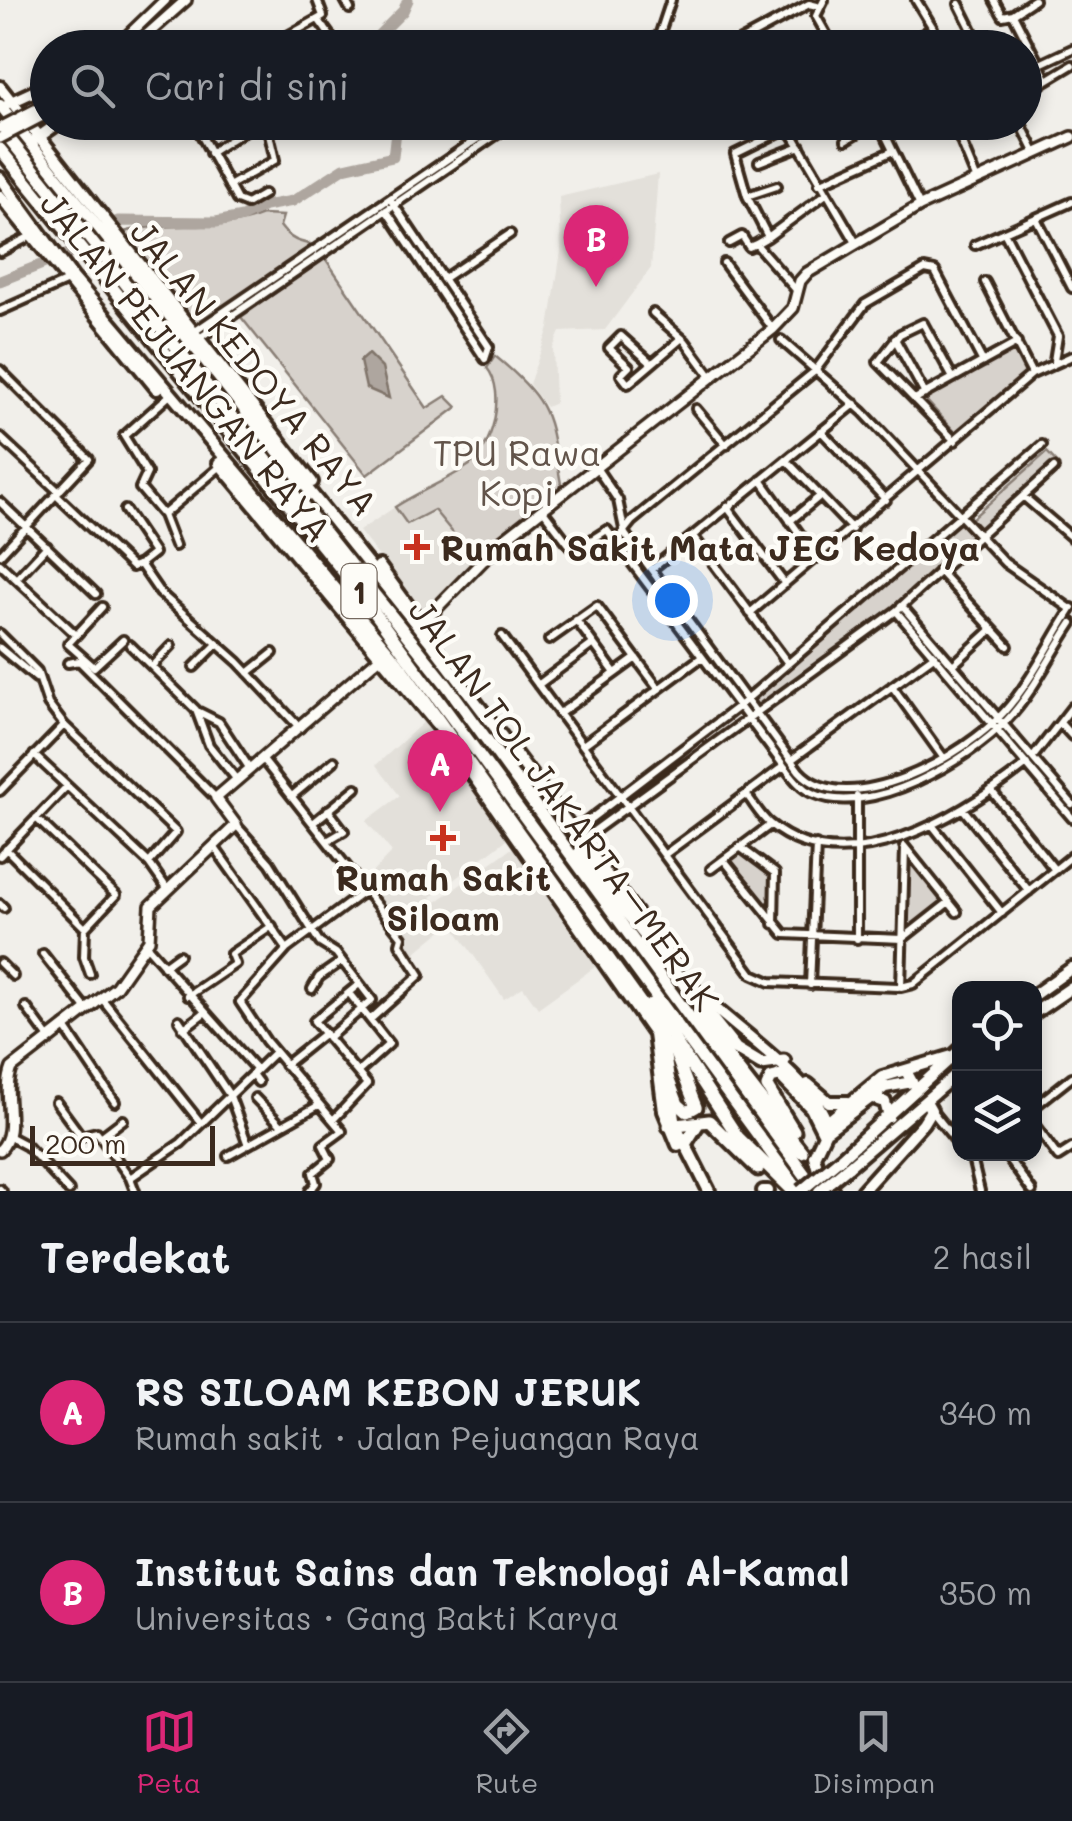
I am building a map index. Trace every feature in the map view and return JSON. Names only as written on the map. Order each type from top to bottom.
[{"type":"highway","name":"JALAN TOL JAKARTA–MERAK","points":[[0,128],[68,224]]},
{"type":"highway","name":"JALAN TOL JAKARTA–MERAK","points":[[0,149],[68,224],[358,590],[794,1189]]},
{"type":"highway","name":"JALAN TOL JAKARTA–MERAK","points":[[98,261],[363,577],[818,1191]]},
{"type":"highway","points":[[544,818],[571,843],[736,1049],[752,1062],[782,1068]]},
{"type":"highway","points":[[607,931],[738,1137],[794,1189]]},
{"type":"highway","points":[[632,942],[802,1152]]},
{"type":"highway","points":[[664,1024],[696,1107],[687,1112],[679,1107],[668,1078]]},
{"type":"highway","points":[[782,1068],[768,1082],[768,1094],[793,1128],[818,1191]]},
{"type":"highway","points":[[685,1144],[688,1134],[702,1120]]},
{"type":"highway","points":[[672,1126],[702,1120],[715,1124],[754,1167],[794,1189]]},
{"type":"main road","name":"JALAN KEDOYA RAYA","points":[[0,87],[30,125]]},
{"type":"main road","points":[[3,109],[30,93]]},
{"type":"main road","name":"JALAN KEDOYA RAYA","points":[[3,109],[58,180],[91,214]]},
{"type":"main road","points":[[26,140],[30,139]]},
{"type":"main road","name":"JALAN KEDOYA RAYA","points":[[41,140],[91,214],[421,622],[428,639]]},
{"type":"main road","name":"JALAN PEJUANGAN RAYA","points":[[0,178],[69,280],[444,722],[652,1018],[663,1040],[672,1126],[709,1191]]},
{"type":"main road","name":"JALAN PEJUANGAN RAYA","points":[[0,196],[36,234]]},
{"type":"main road","name":"JALAN KEDOYA RAYA","points":[[192,338],[579,834],[693,988],[722,1011],[819,1106],[825,1129]]},
{"type":"main road","name":"JALAN PEJUANGAN RAYA","points":[[385,653],[654,1034],[672,1126],[701,1191]]},
{"type":"main road","points":[[1042,989],[1070,971]]},
{"type":"main road","points":[[1042,1008],[1072,987]]},
{"type":"main road","points":[[833,1191],[815,1162],[815,1149],[825,1129],[849,1101],[878,1079],[952,1054]]},
{"type":"main road","points":[[818,1191],[952,1057]]},
{"type":"main road","name":"JALAN KEDOYA RAYA","points":[[782,1068],[824,1100],[834,1104],[849,1101]]},
{"type":"main road","points":[[825,1129],[889,1085],[912,1082],[906,1071]]},
{"type":"main road","points":[[866,1189],[959,1071]]},
{"type":"main road","points":[[870,1098],[885,1102],[890,1118]]},
{"type":"main road","points":[[794,1189],[844,1162],[928,1106]]},
{"type":"street","points":[[154,30],[186,0]]},
{"type":"street","points":[[298,30],[324,14],[317,0]]},
{"type":"street","points":[[345,0],[350,9]]},
{"type":"street","points":[[661,30],[671,0]]},
{"type":"street","points":[[916,0],[933,28],[930,30]]},
{"type":"street","points":[[994,0],[1003,16],[1034,0]]},
{"type":"street","points":[[761,30],[814,2],[824,30]]},
{"type":"street","points":[[133,30],[159,3]]},
{"type":"street","points":[[959,4],[972,30]]},
{"type":"street","points":[[1013,14],[1022,30]]},
{"type":"street","points":[[318,19],[326,30]]},
{"type":"street","points":[[1042,63],[1072,49]]},
{"type":"street","points":[[1042,83],[1072,66]]},
{"type":"street","points":[[1042,69],[1047,80]]},
{"type":"street","points":[[0,128],[30,112]]},
{"type":"street","points":[[0,138],[30,122]]},
{"type":"street","points":[[421,622],[542,510],[773,329],[793,308],[808,272],[920,206],[1072,138]]},
{"type":"street","points":[[203,140],[242,204],[264,194]]},
{"type":"street","points":[[210,153],[230,140]]},
{"type":"street","points":[[229,186],[275,160],[270,140]]},
{"type":"street","points":[[388,205],[477,140]]},
{"type":"street","points":[[192,338],[488,140]]},
{"type":"street","points":[[767,140],[735,154],[746,196],[768,237]]},
{"type":"street","points":[[795,140],[855,241]]},
{"type":"street","points":[[887,140],[920,206]]},
{"type":"street","points":[[960,140],[977,180]]},
{"type":"street","points":[[1029,140],[1036,154]]},
{"type":"street","points":[[759,162],[800,146]]},
{"type":"street","points":[[819,184],[893,150]]},
{"type":"street","points":[[746,196],[777,186]]},
{"type":"street","points":[[729,243],[742,236],[749,247],[756,244],[827,194]]},
{"type":"street","points":[[975,245],[1072,202]]},
{"type":"street","points":[[388,205],[488,347],[485,359],[388,205]]},
{"type":"street","points":[[1036,218],[1072,288]]},
{"type":"street","points":[[1004,232],[1058,336],[1054,362]]},
{"type":"street","points":[[0,252],[36,234]]},
{"type":"street","points":[[443,278],[510,234]]},
{"type":"street","points":[[756,244],[797,292]]},
{"type":"street","points":[[724,263],[773,329]]},
{"type":"street","points":[[616,540],[625,534],[632,521],[815,371],[865,304],[931,268],[983,362]]},
{"type":"street","points":[[0,311],[69,280]]},
{"type":"street","points":[[985,282],[1032,374]]},
{"type":"street","points":[[653,313],[681,339],[712,378]]},
{"type":"street","points":[[952,378],[923,322],[895,339],[878,362],[955,440]]},
{"type":"street","points":[[650,362],[621,336],[609,348],[628,367],[621,374],[628,384],[681,339]]},
{"type":"street","points":[[895,339],[925,394]]},
{"type":"street","points":[[597,469],[618,500],[625,534],[791,760],[818,786],[859,792],[894,781],[998,723],[1072,609],[1011,568],[855,404],[781,340]]},
{"type":"street","points":[[915,399],[1016,343]]},
{"type":"street","points":[[750,613],[1032,374],[1072,356]]},
{"type":"street","points":[[0,370],[88,456],[0,555]]},
{"type":"street","points":[[168,397],[124,436],[148,473],[140,488],[163,514],[175,546]]},
{"type":"street","points":[[652,569],[855,404]]},
{"type":"street","points":[[696,409],[726,445]]},
{"type":"street","points":[[821,432],[886,500]]},
{"type":"street","points":[[0,437],[132,567],[154,553],[125,510]]},
{"type":"street","points":[[579,834],[620,796],[740,706],[1042,445]]},
{"type":"street","points":[[786,460],[852,528]]},
{"type":"street","points":[[163,514],[224,464]]},
{"type":"street","points":[[579,834],[627,806],[899,608],[1054,468]]},
{"type":"street","points":[[760,480],[817,558]]},
{"type":"street","points":[[790,521],[820,496]]},
{"type":"street","points":[[1022,496],[1072,538]]},
{"type":"street","points":[[0,502],[96,594]]},
{"type":"street","points":[[728,507],[785,584]]},
{"type":"street","points":[[542,510],[574,551],[605,530],[616,540],[784,766],[814,794],[859,792],[927,777],[998,723],[1072,623]]},
{"type":"street","points":[[692,536],[787,662]]},
{"type":"street","points":[[16,579],[47,546]]},
{"type":"street","points":[[0,564],[75,634]]},
{"type":"street","points":[[140,564],[160,593],[248,673],[300,728]]},
{"type":"street","points":[[939,571],[1008,646]]},
{"type":"street","points":[[549,640],[597,606],[659,689]]},
{"type":"street","points":[[102,607],[68,644],[92,667],[126,643],[196,710],[219,722],[250,769]]},
{"type":"street","points":[[899,608],[934,655],[1030,760],[1072,818]]},
{"type":"street","points":[[899,608],[953,664],[998,723]]},
{"type":"street","points":[[576,620],[615,673]]},
{"type":"street","points":[[953,664],[992,629]]},
{"type":"street","points":[[0,634],[33,665],[51,710],[64,725],[176,832],[149,863]]},
{"type":"street","points":[[502,636],[752,974],[770,982],[900,988],[914,984],[1072,856]]},
{"type":"street","points":[[194,667],[217,644]]},
{"type":"street","points":[[538,684],[593,644]]},
{"type":"street","points":[[152,666],[171,646]]},
{"type":"street","points":[[0,648],[38,679]]},
{"type":"street","points":[[248,673],[274,653]]},
{"type":"street","points":[[216,798],[385,653]]},
{"type":"street","points":[[791,760],[934,655]]},
{"type":"street","points":[[583,745],[702,657]]},
{"type":"street","points":[[560,714],[636,658]]},
{"type":"street","points":[[68,663],[79,661],[216,798],[270,864],[320,943],[342,961],[372,1000],[286,1064]]},
{"type":"street","points":[[892,686],[943,757]]},
{"type":"street","points":[[746,794],[770,825],[816,845],[904,844],[963,809],[1030,760],[1072,707]]},
{"type":"street","points":[[196,710],[211,748],[237,780]]},
{"type":"street","points":[[1062,724],[1072,736]]},
{"type":"street","points":[[0,790],[64,725]]},
{"type":"street","points":[[34,755],[149,863],[168,890]]},
{"type":"street","points":[[262,760],[402,937],[400,944],[413,959],[420,977],[371,1019]]},
{"type":"street","points":[[292,796],[334,761]]},
{"type":"street","points":[[664,856],[784,766]]},
{"type":"street","points":[[67,786],[3,853],[85,928]]},
{"type":"street","points":[[313,822],[356,788]]},
{"type":"street","points":[[991,790],[1055,870]]},
{"type":"street","points":[[857,939],[859,792]]},
{"type":"street","points":[[1058,795],[1072,804]]},
{"type":"street","points":[[963,809],[1029,891]]},
{"type":"street","points":[[327,841],[344,831],[328,810]]},
{"type":"street","points":[[36,818],[118,898],[85,928],[84,957],[90,974]]},
{"type":"street","points":[[711,869],[770,825]]},
{"type":"street","points":[[0,1150],[10,1137],[3,1101],[12,1068],[48,1037],[103,1000],[146,945],[150,935],[148,910],[236,826]]},
{"type":"street","points":[[933,826],[1002,913]]},
{"type":"street","points":[[904,844],[958,912]]},
{"type":"street","points":[[900,988],[904,844]]},
{"type":"street","points":[[810,984],[816,845]]},
{"type":"street","points":[[740,847],[775,874],[774,926]]},
{"type":"street","points":[[214,848],[287,949]]},
{"type":"street","points":[[724,860],[784,934],[902,940],[949,902]]},
{"type":"street","points":[[310,1191],[316,1183],[313,1173],[330,1159],[323,1146],[342,1132],[275,1052],[240,1002],[287,949],[365,891]]},
{"type":"street","points":[[188,996],[235,964],[232,953],[272,926]]},
{"type":"street","points":[[146,945],[254,1071],[258,1082]]},
{"type":"street","points":[[43,954],[88,1010]]},
{"type":"street","points":[[164,966],[180,955]]},
{"type":"street","points":[[312,989],[319,977],[342,961]]},
{"type":"street","points":[[0,963],[13,976]]},
{"type":"street","points":[[333,1120],[367,1086],[315,1019],[358,984]]},
{"type":"street","points":[[350,993],[388,1047],[358,1072]]},
{"type":"street","points":[[103,1000],[200,1123]]},
{"type":"street","points":[[26,1007],[48,1037]]},
{"type":"street","points":[[183,1029],[204,1012]]},
{"type":"street","points":[[179,1020],[230,1096],[248,1145]]},
{"type":"street","points":[[64,1026],[115,1102]]},
{"type":"street","points":[[56,1102],[81,1136],[96,1132],[102,1136],[130,1187],[275,1052]]},
{"type":"street","points":[[1042,1101],[1072,1077]]},
{"type":"street","points":[[255,1098],[281,1126]]},
{"type":"street","points":[[228,1156],[319,1105]]},
{"type":"street","points":[[928,1106],[952,1136]]},
{"type":"street","points":[[102,1136],[124,1120]]},
{"type":"street","points":[[1042,1135],[1058,1157],[1072,1148]]},
{"type":"street","points":[[10,1137],[27,1146],[69,1191]]},
{"type":"street","points":[[972,1161],[980,1191]]},
{"type":"street","points":[[1010,1161],[1032,1191]]},
{"type":"shaded area","points":[[658,174],[651,268],[605,330],[560,332],[553,348],[555,403],[546,407],[529,384],[549,328],[561,251],[559,197]]},
{"type":"shaded area","points":[[368,354],[382,368],[389,398],[366,388],[360,361]]},
{"type":"shaded area","name":"Rumah Sakit Mata JEC Kedoya","points":[[395,507],[407,524],[433,509],[477,562],[424,615],[359,531]]},
{"type":"shaded area","points":[[427,719],[510,837],[431,897],[436,902],[512,848],[599,964],[538,1008],[523,987],[504,999],[451,923],[411,956],[402,945],[403,930],[364,881],[392,852],[366,821],[400,796],[376,765]]},
{"type":"green space","points":[[262,215],[283,216],[280,226],[288,235],[316,245],[194,326],[117,234],[154,227],[226,224]]},
{"type":"green space","points":[[325,258],[427,408],[446,396],[457,407],[367,475],[241,317]]},
{"type":"green space","points":[[1013,349],[1029,376],[958,435],[925,399]]},
{"type":"green space","name":"TPU Rawa Kopi","points":[[495,356],[529,387],[546,414],[562,489],[477,562],[434,510],[407,524],[395,507],[465,468],[483,449],[496,406],[493,379],[487,368]]},
{"type":"green space","points":[[1047,452],[1059,465],[982,533],[970,520]]},
{"type":"green space","points":[[960,522],[972,536],[896,609],[758,713],[751,702]]},
{"type":"green space","points":[[741,850],[771,869],[771,922],[726,860]]},
{"type":"green space","points":[[906,851],[950,903],[907,934]]},
{"type":"waterway","points":[[384,30],[408,0]]},
{"type":"waterway","points":[[102,231],[118,221],[216,222],[242,217],[265,206],[293,201],[344,168],[393,157],[395,140]]},
{"type":"waterway","points":[[0,281],[68,254],[87,242]]},
{"type":"place","name":"Institut Sains dan Teknologi Al-Kamal","points":[[596,287]]},
{"type":"place","name":"Rumah Sakit Mata JEC Kedoya","points":[[417,547]]},
{"type":"place","name":"RS SILOAM KEBON JERUK","points":[[440,812]]},
{"type":"place","name":"Rumah Sakit Siloam","points":[[443,838]]}]
